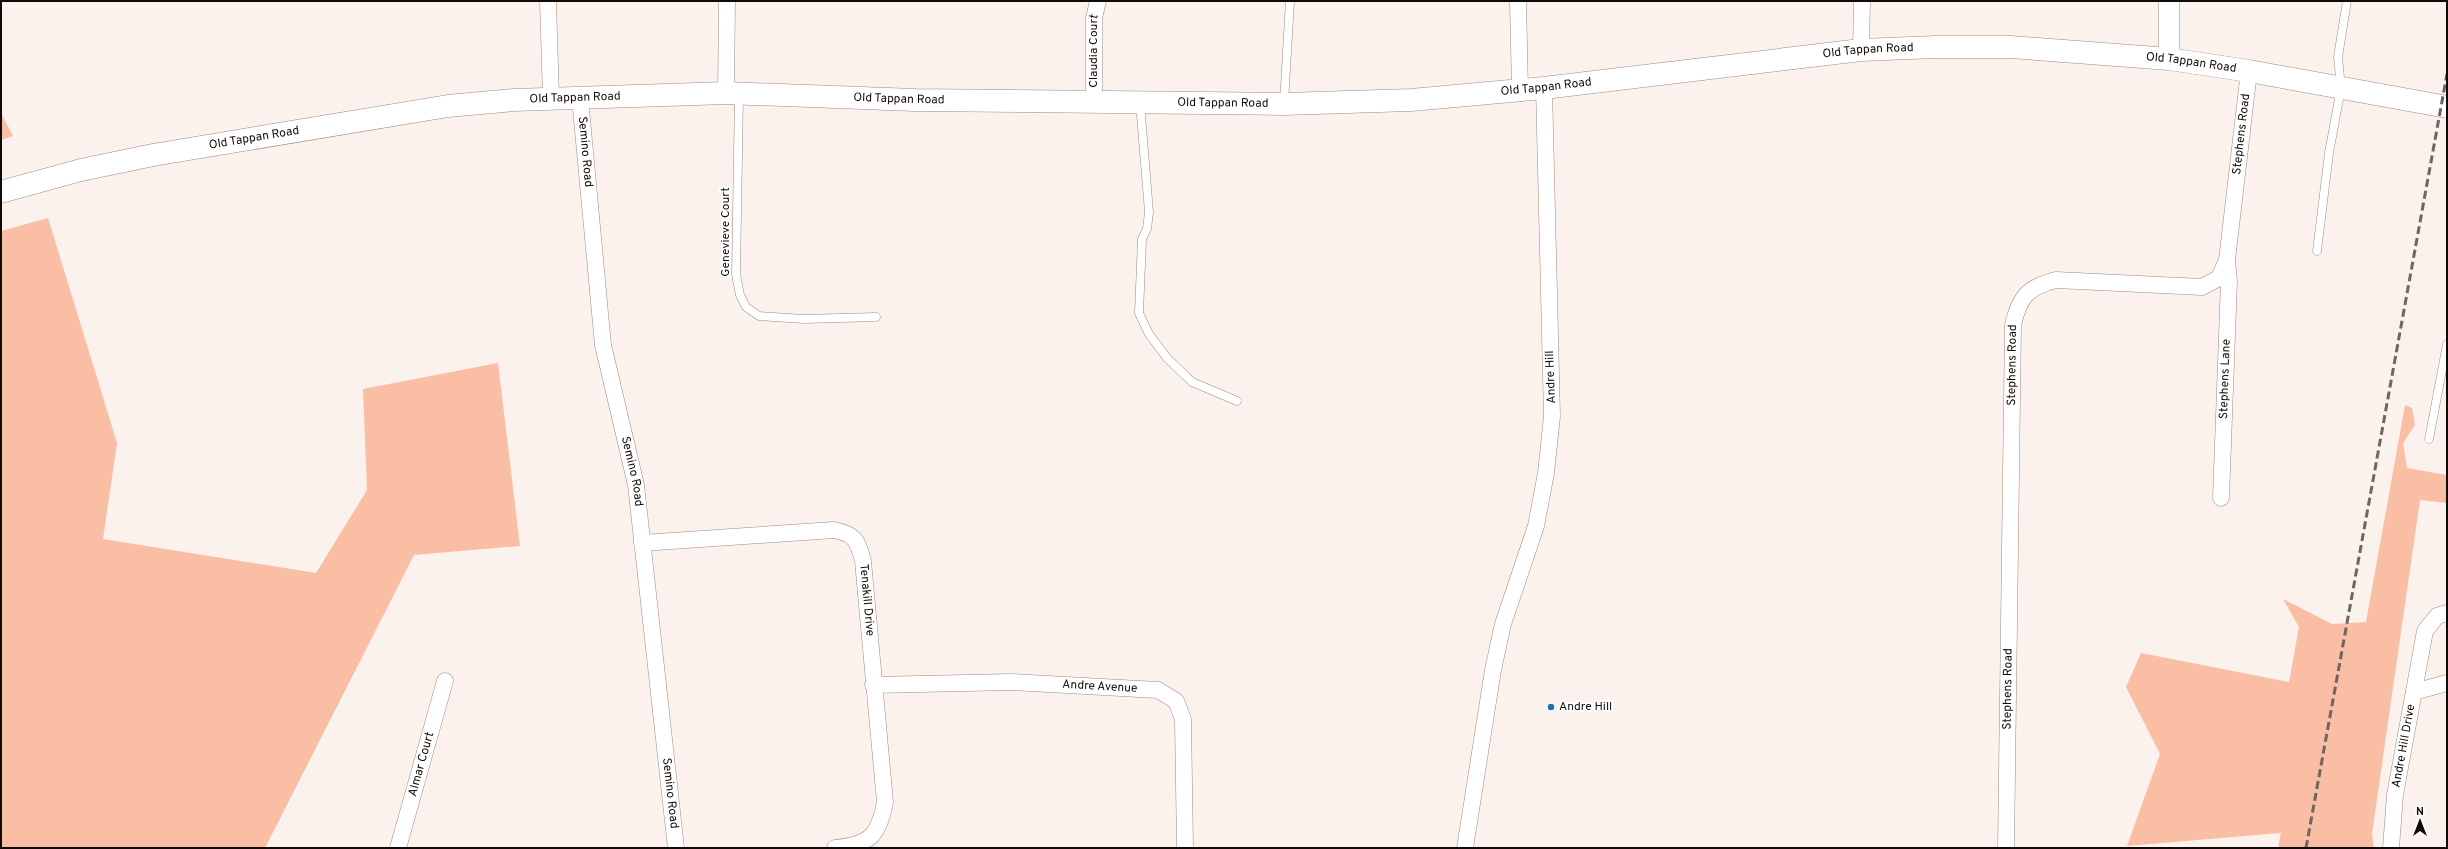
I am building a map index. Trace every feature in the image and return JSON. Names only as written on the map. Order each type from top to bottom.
[{"type":"main road","name":"Old Tappan Road","points":[[1,192],[81,170],[153,155],[448,106],[550,98],[733,94],[915,100],[1284,104],[1411,100],[1544,88],[1861,50],[1935,47],[2011,47],[2169,59],[2249,71],[2447,107]]},
{"type":"street","points":[[548,1],[550,98]]},
{"type":"street","points":[[727,1],[733,94]]},
{"type":"street","name":"Claudia Court","points":[[1094,102],[1094,18],[1098,1]]},
{"type":"street","points":[[1518,1],[1520,90]]},
{"type":"street","points":[[1861,50],[1862,1]]},
{"type":"street","points":[[2169,1],[2169,59]]},
{"type":"street","name":"Stephens Road","points":[[2006,848],[2013,325],[2018,305],[2028,293],[2040,284],[2056,280],[2202,287],[2218,278],[2227,260],[2249,71]]},
{"type":"street","name":"Andre Hill","points":[[1465,848],[1493,670],[1503,624],[1536,526],[1546,473],[1552,423],[1544,88]]},
{"type":"street","name":"Semino Road","points":[[580,98],[603,344],[636,485],[676,848]]},
{"type":"street","name":"Stephens Lane","points":[[2221,498],[2229,281],[2227,260]]},
{"type":"street","name":"Tenakill Drive","points":[[642,543],[834,530],[849,533],[859,545],[863,560],[873,685],[885,802],[882,819],[874,833],[862,844],[835,848]]},
{"type":"street","name":"Andre Hill Drive","points":[[2391,848],[2395,794],[2426,631],[2437,616],[2447,612]]},
{"type":"street","name":"Almar Court","points":[[398,848],[445,681]]},
{"type":"street","name":"Andre Avenue","points":[[873,685],[1012,682],[1158,690],[1176,701],[1183,719],[1185,848]]},
{"type":"street","name":"Andre Hill Drive","points":[[2414,692],[2447,683]]},
{"type":"lane","points":[[1284,104],[1290,1]]},
{"type":"lane","points":[[2317,251],[2329,153],[2341,88],[2338,57],[2347,1]]},
{"type":"lane","name":"Genevieve Court","points":[[733,94],[736,274],[740,296],[746,307],[759,316],[804,319],[876,317]]},
{"type":"lane","points":[[1140,102],[1149,212],[1147,229],[1142,239],[1139,313],[1149,334],[1167,358],[1192,382],[1237,401]]},
{"type":"lane","points":[[2429,439],[2447,344]]},
{"type":"shaded area","points":[[1,113],[13,136],[1,140]]},
{"type":"shaded area","points":[[48,218],[117,443],[103,539],[316,573],[367,490],[363,389],[498,363],[520,546],[414,555],[265,848],[1,848],[1,231]]},
{"type":"shaded area","points":[[2405,405],[2412,408],[2415,425],[2403,443],[2407,468],[2447,475],[2447,503],[2420,500],[2372,834],[2374,848],[2278,848],[2281,833],[2127,846],[2160,754],[2126,687],[2141,653],[2289,682],[2299,627],[2283,599],[2332,624],[2366,622]]},
{"type":"railway","points":[[2306,848],[2447,74]]},
{"type":"place","name":"Andre Hill","points":[[1551,707]]}]
